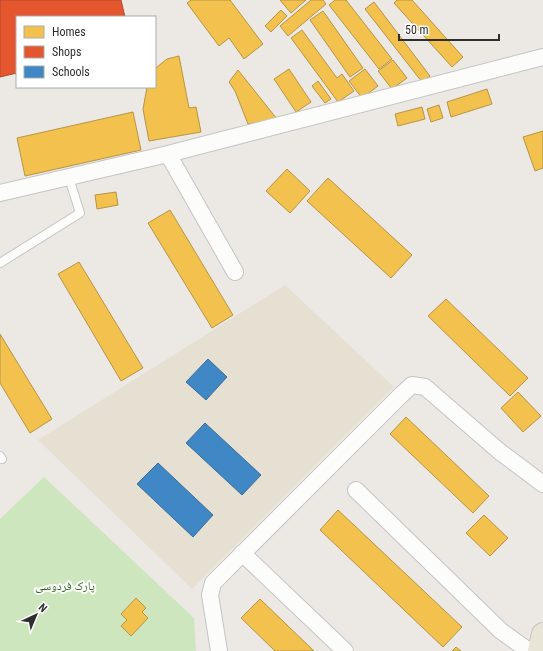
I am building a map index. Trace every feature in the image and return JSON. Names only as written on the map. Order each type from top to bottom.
[{"type":"main road","points":[[539,651],[543,634]]},
{"type":"street","points":[[0,193],[168,154],[543,57]]},
{"type":"street","points":[[168,154],[235,272]]},
{"type":"street","points":[[219,651],[210,596],[213,583],[395,400],[412,385],[425,387],[499,451],[543,484]]},
{"type":"street","points":[[356,490],[502,631],[529,651]]},
{"type":"street","points":[[242,553],[345,651]]},
{"type":"lane","points":[[0,263],[80,214],[69,178]]},
{"type":"shaded area","points":[[285,285],[394,387],[192,589],[38,440]]},
{"type":"green space","name":"پارک فردوسی","points":[[44,477],[194,618],[196,651],[0,651],[0,519]]},
{"type":"building: Homes","points":[[191,0],[230,0],[263,44],[244,59],[229,38],[219,46],[187,3]]},
{"type":"building: Homes","points":[[280,0],[306,0],[291,13]]},
{"type":"building: Homes","points":[[311,0],[323,0],[326,4],[288,36],[280,26]]},
{"type":"building: Homes","points":[[335,0],[346,0],[392,59],[379,69],[329,5]]},
{"type":"building: Homes","points":[[397,0],[412,0],[463,57],[452,67],[394,3]]},
{"type":"building: Homes","points":[[374,2],[430,76],[422,82],[365,9]]},
{"type":"building: Homes","points":[[281,10],[287,16],[271,32],[265,26]]},
{"type":"building: Homes","points":[[323,11],[363,68],[350,77],[310,20]]},
{"type":"building: Homes","points":[[302,30],[337,78],[342,74],[354,91],[338,102],[291,38]]},
{"type":"building: Homes","points":[[179,56],[189,108],[196,107],[201,132],[149,141],[143,109],[147,88],[156,88],[156,68],[167,59]]},
{"type":"building: Homes","points":[[393,60],[407,78],[392,89],[378,71]]},
{"type":"building: Homes","points":[[289,69],[311,102],[296,112],[274,79]]},
{"type":"building: Homes","points":[[365,69],[378,86],[362,98],[349,81]]},
{"type":"building: Homes","points":[[238,70],[277,119],[248,124],[235,91],[229,82]]},
{"type":"building: Homes","points":[[318,81],[331,99],[325,103],[312,86]]},
{"type":"building: Homes","points":[[487,89],[492,104],[451,117],[447,102]]},
{"type":"building: Homes","points":[[439,105],[443,118],[431,122],[427,109]]},
{"type":"building: Homes","points":[[422,107],[425,119],[398,126],[395,114]]},
{"type":"building: Homes","points":[[133,112],[141,150],[25,176],[17,138]]},
{"type":"building: Homes","points":[[543,131],[543,168],[535,171],[523,137]]},
{"type":"building: Homes","points":[[287,169],[310,191],[290,213],[266,191]]},
{"type":"building: Homes","points":[[328,178],[412,255],[391,278],[307,201]]},
{"type":"building: Homes","points":[[116,192],[118,205],[97,209],[95,195]]},
{"type":"building: Homes","points":[[170,210],[233,315],[212,328],[148,223]]},
{"type":"building: Homes","points":[[79,262],[143,368],[121,381],[58,274]]},
{"type":"building: Homes","points":[[446,299],[528,378],[510,396],[428,316]]},
{"type":"building: Homes","points":[[0,334],[52,419],[30,433],[0,383]]},
{"type":"building: Homes","points":[[518,392],[541,416],[523,432],[501,408]]},
{"type":"building: Homes","points":[[406,417],[489,496],[473,513],[390,434]]},
{"type":"building: Homes","points":[[338,510],[462,627],[443,647],[320,530]]},
{"type":"building: Homes","points":[[484,515],[508,538],[490,556],[466,533]]},
{"type":"building: Homes","points":[[136,598],[146,608],[142,612],[148,618],[131,636],[121,626],[127,620],[121,614]]},
{"type":"building: Homes","points":[[260,599],[314,651],[275,651],[241,618]]},
{"type":"building: Homes","points":[[456,647],[461,651],[452,651]]},
{"type":"building: Shops","points":[[0,0],[121,0],[125,16],[16,16],[16,73],[0,77]]},
{"type":"building: Schools","points":[[208,359],[227,377],[206,400],[186,382]]},
{"type":"building: Schools","points":[[205,423],[261,475],[242,495],[186,443]]},
{"type":"building: Schools","points":[[158,463],[213,515],[193,537],[137,484]]}]
